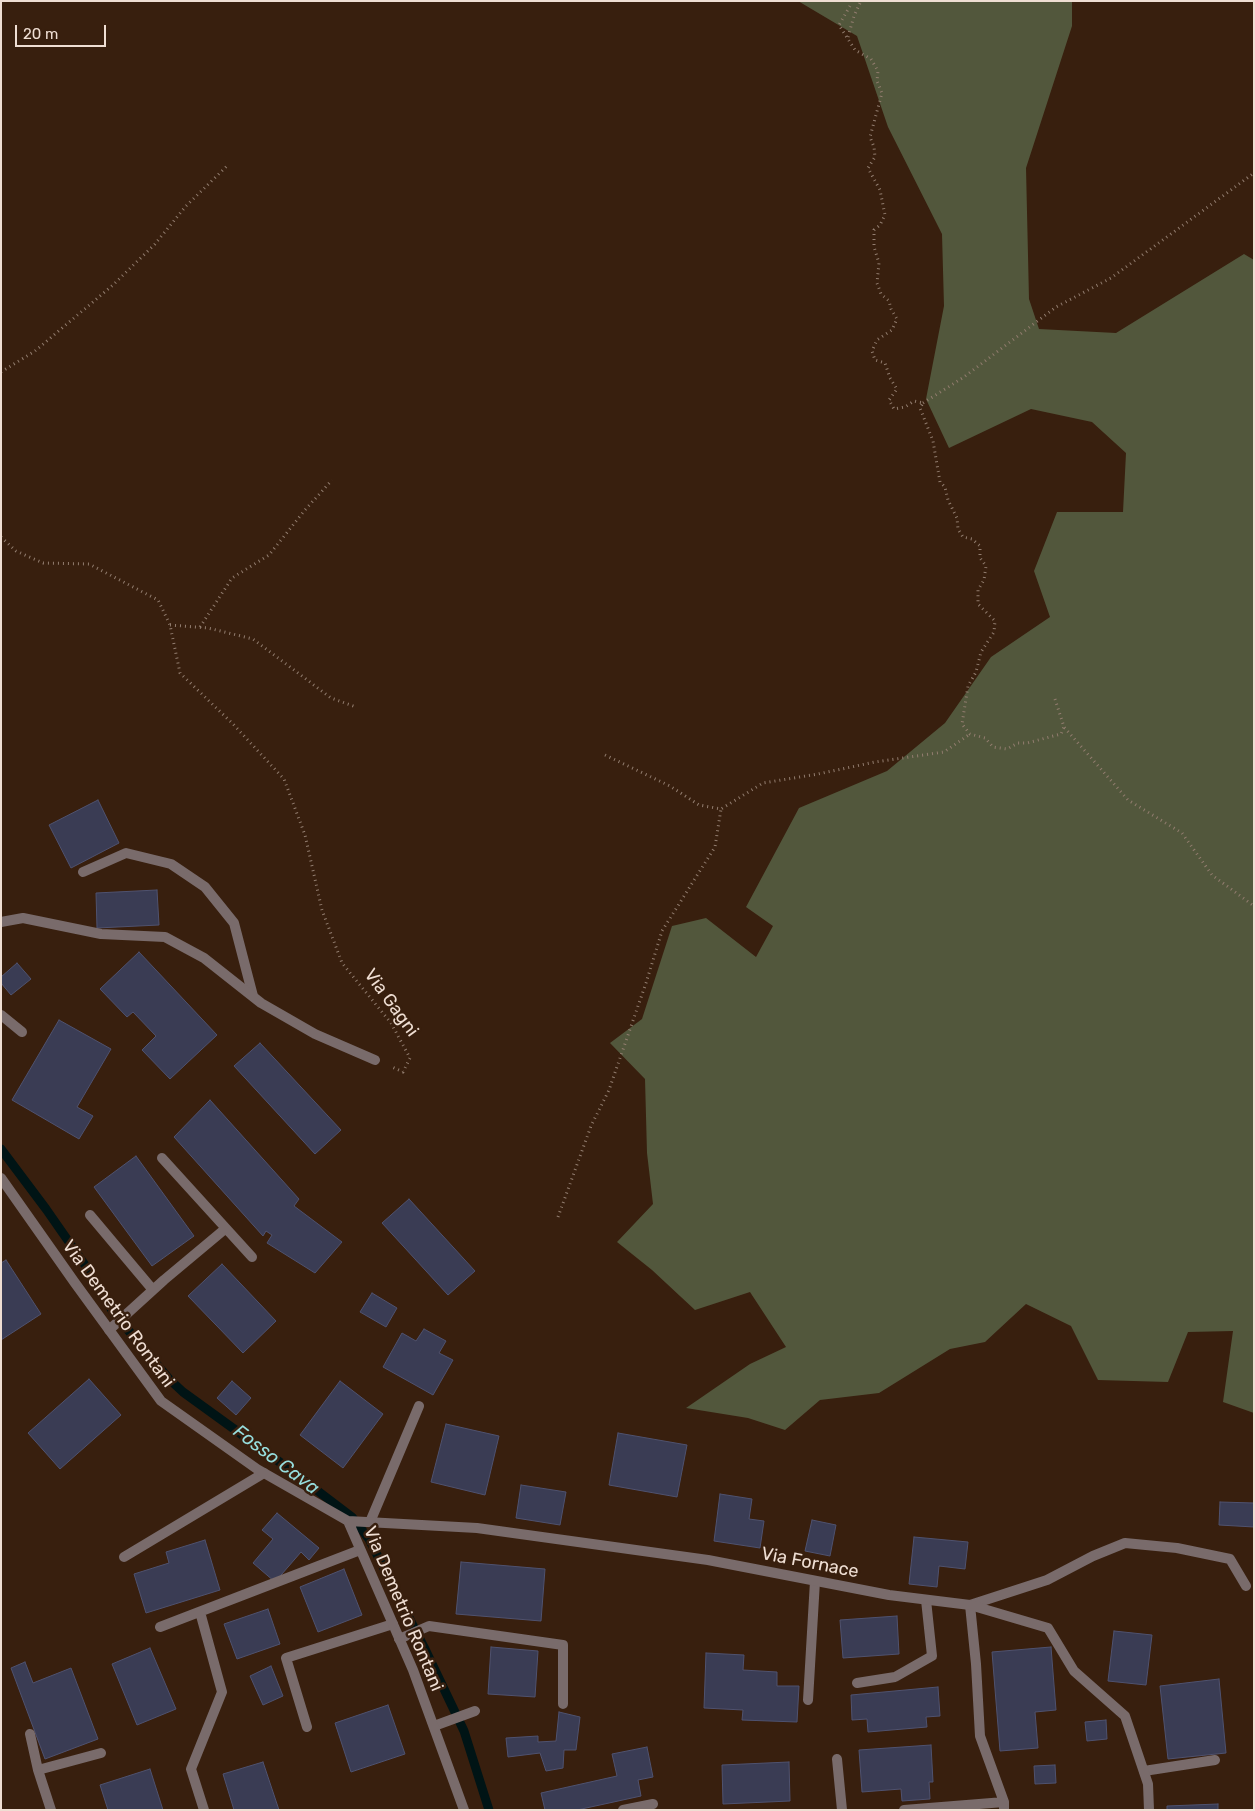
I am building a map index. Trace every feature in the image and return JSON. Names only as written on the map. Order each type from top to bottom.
[{"type":"street","points":[[84,872],[126,853],[171,864],[205,887],[234,923],[253,996]]},
{"type":"street","points":[[1,922],[23,918],[102,934],[165,937],[204,958],[261,1003],[315,1034],[375,1060]]},
{"type":"street","points":[[1,1015],[22,1032]]},
{"type":"street","points":[[162,1158],[252,1257]]},
{"type":"street","name":"Via Demetrio Rontani","points":[[1,1178],[161,1401],[264,1473],[349,1522],[392,1624],[400,1638],[464,1810]]},
{"type":"street","points":[[90,1215],[153,1290]]},
{"type":"street","points":[[110,1329],[225,1228]]},
{"type":"street","points":[[369,1522],[419,1406]]},
{"type":"street","points":[[124,1557],[264,1473]]},
{"type":"street","name":"Via Fornace","points":[[349,1522],[478,1528],[708,1560],[889,1595],[970,1605],[1048,1628],[1074,1671],[1125,1716],[1148,1784],[1149,1810]]},
{"type":"street","points":[[904,1810],[1004,1806],[980,1736],[970,1605],[1047,1580],[1093,1556],[1125,1543],[1177,1548],[1230,1559],[1246,1586]]},
{"type":"street","points":[[160,1627],[360,1550]]},
{"type":"street","points":[[808,1700],[815,1581]]},
{"type":"street","points":[[857,1684],[896,1677],[932,1656],[926,1600]]},
{"type":"street","points":[[200,1612],[222,1692],[191,1769],[204,1810]]},
{"type":"street","points":[[307,1727],[286,1658],[392,1624]]},
{"type":"street","points":[[400,1638],[429,1626],[563,1645],[563,1704]]},
{"type":"street","points":[[434,1726],[473,1712]]},
{"type":"street","points":[[30,1734],[38,1770],[51,1810]]},
{"type":"street","points":[[38,1770],[101,1753]]},
{"type":"street","points":[[838,1759],[842,1810]]},
{"type":"street","points":[[1144,1771],[1215,1760]]},
{"type":"street","points":[[623,1810],[654,1804]]},
{"type":"path","points":[[850,1],[850,6],[840,24],[855,50],[872,59],[878,71],[877,81],[882,93],[870,137],[874,147],[875,158],[868,168],[880,190],[885,215],[880,225],[874,230],[874,247],[879,263],[877,283],[881,294],[889,301],[897,319],[892,330],[877,340],[872,351],[875,360],[885,362],[890,378],[897,389],[888,400],[894,409],[905,407],[914,401],[922,403]]},
{"type":"path","points":[[848,37],[861,1]]},
{"type":"path","points":[[1,372],[35,351],[113,285],[154,244],[186,206],[229,164]]},
{"type":"path","points":[[1064,727],[1060,734],[1027,743],[1018,743],[1007,749],[993,747],[985,738],[970,734],[962,724],[968,686],[976,672],[981,652],[994,632],[995,621],[978,604],[978,590],[984,580],[986,566],[980,558],[980,546],[972,539],[963,538],[958,529],[957,518],[948,500],[945,487],[940,482],[933,441],[920,408],[922,403],[964,377],[1056,308],[1111,278],[1254,173]]},
{"type":"path","points":[[199,628],[232,578],[270,556],[305,510],[332,480]]},
{"type":"path","points":[[1,537],[16,551],[43,563],[89,564],[128,583],[158,600],[170,625],[208,628],[252,639],[331,698],[356,708]]},
{"type":"path","name":"Via Gagni","points":[[170,625],[180,673],[233,724],[284,780],[305,835],[322,910],[342,963],[391,1023],[410,1058],[404,1072],[375,1060]]},
{"type":"path","points":[[1055,699],[1064,727],[1128,800],[1182,833],[1212,875],[1254,906]]},
{"type":"path","points":[[605,755],[670,786],[699,805],[721,809],[762,783],[875,762],[944,752],[970,734]]},
{"type":"path","points":[[558,1217],[591,1126],[609,1090],[662,931],[715,847],[721,809]]},
{"type":"green space","points":[[798,1],[1072,1],[1072,26],[1026,168],[1029,299],[1039,329],[1116,333],[1244,254],[1254,260],[1254,1413],[1223,1402],[1233,1331],[1188,1332],[1168,1382],[1098,1380],[1071,1326],[1026,1304],[985,1342],[950,1349],[879,1393],[820,1400],[785,1430],[748,1418],[686,1408],[750,1364],[786,1347],[750,1292],[695,1310],[652,1270],[617,1242],[653,1204],[647,1153],[645,1079],[610,1043],[642,1019],[672,926],[706,918],[756,957],[773,926],[746,907],[799,808],[887,771],[945,723],[991,657],[1050,617],[1034,571],[1057,512],[1123,512],[1126,453],[1092,422],[1031,409],[949,448],[926,399],[944,306],[942,234],[888,127],[857,36]]},
{"type":"building","points":[[98,800],[119,843],[71,868],[49,825]]},
{"type":"building","points":[[157,890],[159,925],[97,928],[96,893]]},
{"type":"building","points":[[139,952],[217,1035],[170,1079],[142,1050],[156,1036],[133,1012],[127,1017],[100,989]]},
{"type":"building","points":[[17,963],[31,979],[11,995],[1,983],[1,977]]},
{"type":"building","points":[[59,1020],[111,1049],[77,1107],[93,1116],[79,1139],[12,1100]]},
{"type":"building","points":[[260,1043],[341,1130],[315,1154],[234,1066]]},
{"type":"building","points":[[210,1100],[299,1199],[294,1206],[342,1242],[315,1273],[267,1243],[272,1235],[266,1231],[263,1236],[174,1137]]},
{"type":"building","points":[[136,1156],[194,1236],[152,1266],[94,1187]]},
{"type":"building","points":[[409,1199],[475,1271],[448,1295],[382,1223]]},
{"type":"building","points":[[6,1260],[41,1314],[1,1340],[1,1263]]},
{"type":"building","points":[[222,1264],[276,1321],[243,1353],[188,1296]]},
{"type":"building","points":[[372,1293],[397,1308],[386,1327],[360,1312]]},
{"type":"building","points":[[424,1329],[446,1341],[439,1353],[453,1360],[433,1395],[383,1367],[402,1333],[416,1341]]},
{"type":"building","points":[[89,1379],[121,1415],[60,1469],[28,1433]]},
{"type":"building","points":[[232,1381],[251,1398],[236,1415],[217,1398]]},
{"type":"building","points":[[340,1381],[383,1414],[343,1468],[300,1435]]},
{"type":"building","points":[[446,1424],[499,1436],[485,1495],[431,1482]]},
{"type":"building","points":[[618,1433],[687,1445],[677,1497],[609,1485]]},
{"type":"building","points":[[521,1485],[566,1492],[560,1525],[516,1518]]},
{"type":"building","points":[[720,1494],[752,1499],[749,1519],[764,1521],[760,1548],[714,1541]]},
{"type":"building","points":[[1220,1502],[1254,1503],[1254,1527],[1219,1525]]},
{"type":"building","points":[[277,1513],[319,1548],[309,1560],[301,1552],[275,1582],[253,1563],[273,1539],[262,1530]]},
{"type":"building","points":[[812,1520],[836,1525],[830,1556],[805,1551]]},
{"type":"building","points":[[914,1537],[968,1542],[965,1569],[939,1566],[937,1587],[909,1584]]},
{"type":"building","points":[[205,1540],[220,1590],[146,1613],[134,1574],[169,1563],[166,1552]]},
{"type":"building","points":[[461,1562],[545,1569],[541,1621],[456,1614]]},
{"type":"building","points":[[344,1569],[362,1615],[318,1632],[300,1587]]},
{"type":"building","points":[[268,1609],[280,1644],[237,1659],[224,1624]]},
{"type":"building","points":[[897,1616],[899,1654],[843,1658],[840,1620]]},
{"type":"building","points":[[1114,1631],[1152,1635],[1146,1685],[1108,1681]]},
{"type":"building","points":[[491,1647],[538,1651],[535,1697],[488,1694]]},
{"type":"building","points":[[1051,1647],[1056,1710],[1035,1712],[1038,1748],[1000,1751],[992,1652]]},
{"type":"building","points":[[150,1648],[176,1709],[137,1725],[112,1664]]},
{"type":"building","points":[[706,1653],[744,1655],[743,1670],[777,1672],[777,1686],[799,1686],[797,1722],[742,1720],[743,1710],[704,1708]]},
{"type":"building","points":[[25,1662],[33,1683],[71,1668],[98,1739],[45,1759],[11,1668]]},
{"type":"building","points":[[271,1666],[283,1696],[263,1705],[250,1676]]},
{"type":"building","points":[[1219,1679],[1226,1753],[1168,1759],[1160,1686]]},
{"type":"building","points":[[938,1687],[940,1716],[926,1717],[927,1727],[868,1732],[867,1719],[852,1720],[851,1695]]},
{"type":"building","points":[[388,1705],[405,1754],[351,1772],[335,1723]]},
{"type":"building","points":[[559,1712],[580,1717],[576,1750],[564,1750],[563,1768],[546,1771],[540,1753],[508,1757],[506,1738],[538,1736],[538,1742],[556,1741]]},
{"type":"building","points":[[1106,1720],[1107,1739],[1087,1741],[1085,1722]]},
{"type":"building","points":[[931,1745],[933,1782],[929,1782],[930,1799],[902,1801],[901,1789],[862,1792],[859,1750]]},
{"type":"building","points":[[647,1747],[653,1777],[638,1780],[641,1796],[577,1810],[545,1810],[541,1793],[617,1776],[612,1754]]},
{"type":"building","points":[[263,1762],[279,1810],[234,1810],[223,1774]]},
{"type":"building","points":[[789,1762],[790,1801],[723,1804],[722,1765]]},
{"type":"building","points":[[1055,1765],[1056,1783],[1035,1784],[1034,1766]]},
{"type":"building","points":[[150,1769],[163,1810],[108,1810],[100,1785]]},
{"type":"building","points":[[1218,1804],[1218,1810],[1167,1810],[1167,1806]]},
{"type":"waterway","name":"Fosso Cava","points":[[1,1149],[85,1265],[113,1312],[169,1379],[183,1392],[352,1517],[369,1539],[464,1731],[489,1810]]}]
